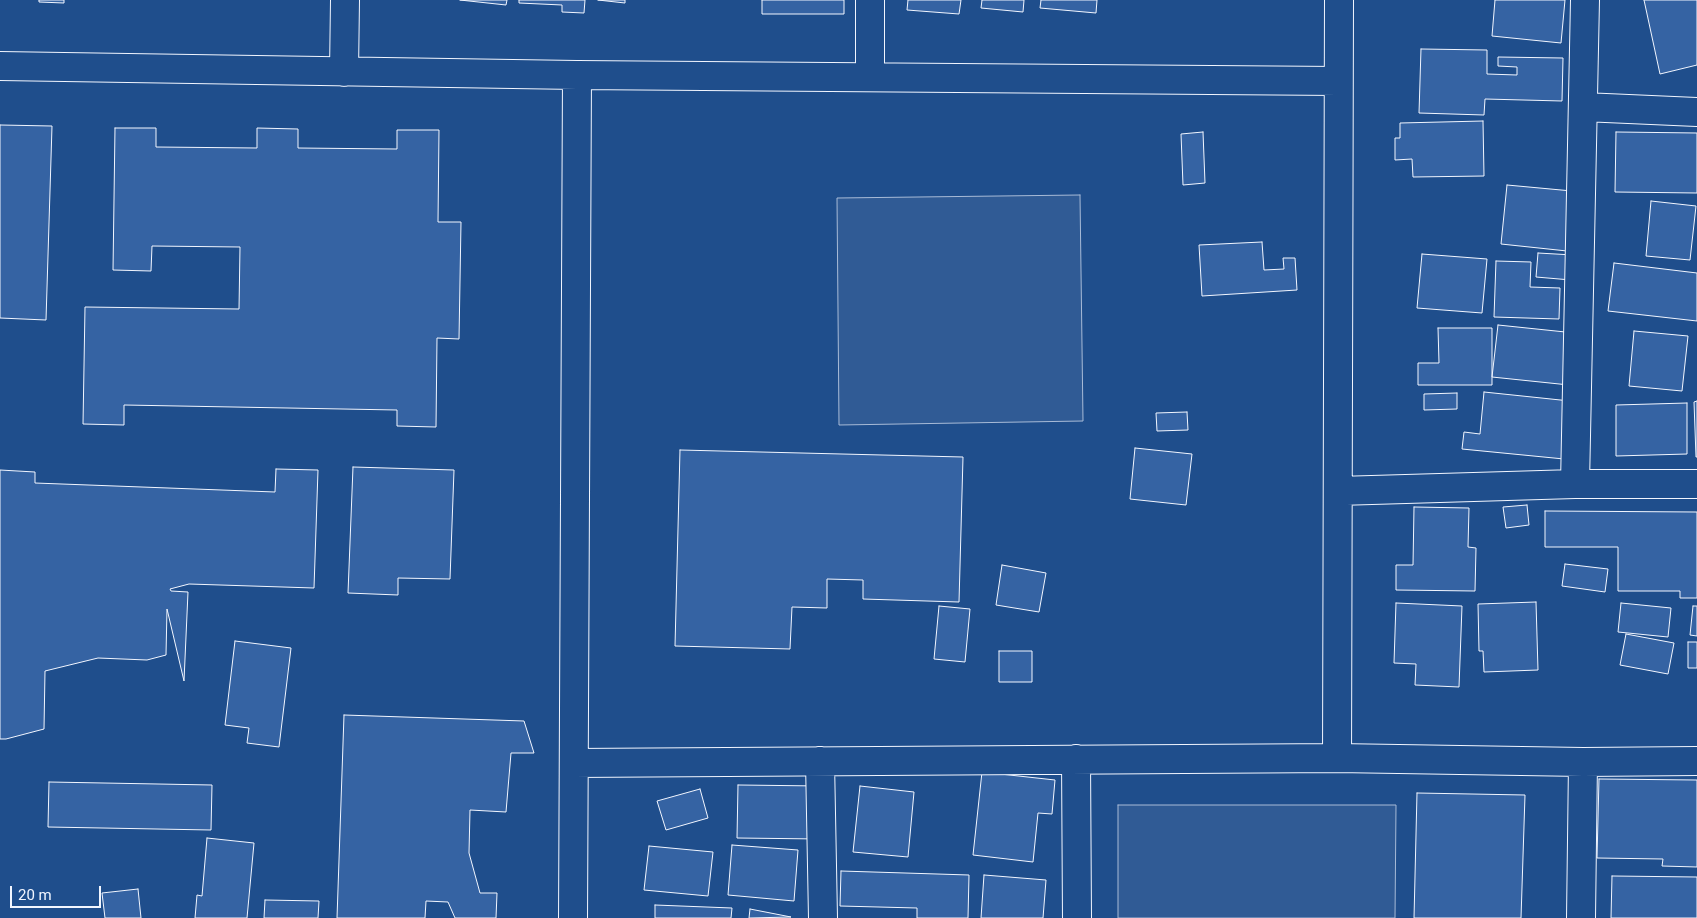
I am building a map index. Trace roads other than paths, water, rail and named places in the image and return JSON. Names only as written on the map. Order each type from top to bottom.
[{"type":"street","points":[[344,72],[345,0]]},
{"type":"street","points":[[870,0],[870,77]]},
{"type":"street","points":[[1337,758],[1339,0]]},
{"type":"street","points":[[1575,484],[1585,0]]},
{"type":"street","points":[[0,66],[577,75],[1338,81]]},
{"type":"street","points":[[573,918],[577,75]]},
{"type":"street","points":[[1583,107],[1697,112]]},
{"type":"street","points":[[1338,491],[1575,484],[1697,484]]},
{"type":"street","points":[[574,763],[1337,758],[1583,762],[1697,761]]},
{"type":"street","points":[[1076,760],[1077,918]]},
{"type":"street","points":[[820,761],[824,918]]},
{"type":"street","points":[[1580,918],[1583,762]]}]
